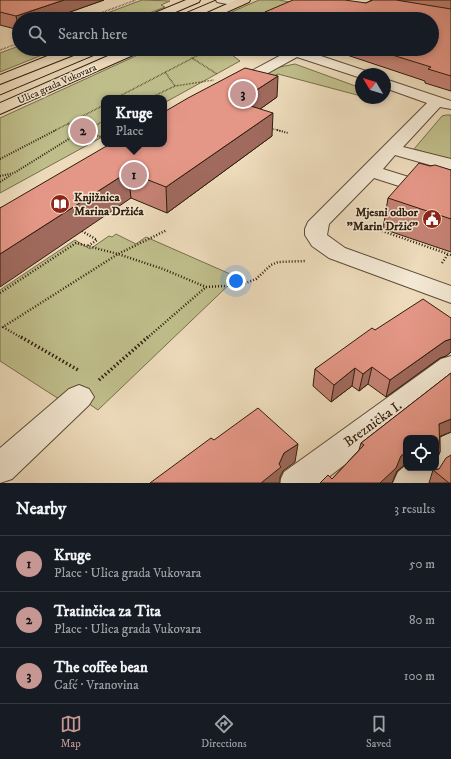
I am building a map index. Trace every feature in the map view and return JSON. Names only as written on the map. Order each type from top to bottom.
[{"type":"main road","points":[[166,12],[196,0]]},
{"type":"main road","points":[[218,12],[241,2]]},
{"type":"main road","points":[[0,80],[59,56]]},
{"type":"main road","name":"Ulica grada Vukovara","points":[[0,110],[120,56]]},
{"type":"street","points":[[220,0],[241,2]]},
{"type":"street","points":[[347,3],[421,12]]},
{"type":"street","points":[[347,3],[368,12]]},
{"type":"street","points":[[439,15],[451,17]]},
{"type":"street","points":[[231,88],[284,56]]},
{"type":"street","points":[[307,56],[355,72]]},
{"type":"street","points":[[391,85],[444,104]]},
{"type":"street","points":[[444,104],[416,122],[371,171],[319,222],[316,228],[316,235],[320,241],[337,253],[451,295]]},
{"type":"street","points":[[392,149],[451,165]]},
{"type":"street","points":[[371,171],[424,188]]},
{"type":"street","name":"Breznička I.","points":[[296,483],[359,434],[451,367]]},
{"type":"street","points":[[0,469],[88,389]]},
{"type":"street","points":[[439,456],[451,446]]},
{"type":"street","points":[[410,483],[422,471]]},
{"type":"path","points":[[103,12],[136,0]]},
{"type":"path","points":[[0,50],[12,46]]},
{"type":"path","points":[[122,95],[196,56]]},
{"type":"path","points":[[192,58],[223,78],[231,88]]},
{"type":"path","points":[[165,72],[175,86]]},
{"type":"path","points":[[156,95],[175,86],[210,80]]},
{"type":"path","points":[[0,159],[101,107]]},
{"type":"path","points":[[0,182],[81,131],[101,122]]},
{"type":"path","points":[[67,124],[81,131],[101,137]]},
{"type":"path","points":[[266,126],[288,133]]},
{"type":"path","points":[[0,176],[14,173]]},
{"type":"path","points":[[364,225],[449,255],[442,263]]},
{"type":"path","points":[[167,230],[118,254],[2,326],[88,389],[206,287]]},
{"type":"path","points":[[82,231],[97,240],[88,246]]},
{"type":"path","points":[[0,293],[76,243],[118,254],[163,269],[206,287],[241,285],[256,280],[272,265],[278,262],[308,261]]},
{"type":"shaded area","points":[[142,0],[170,1],[161,5],[165,7],[152,12],[110,12]]},
{"type":"shaded area","points":[[259,0],[279,0],[294,3],[275,12],[232,12]]},
{"type":"shaded area","points":[[12,49],[12,56],[40,56],[0,72],[0,53]]},
{"type":"shaded area","points":[[136,56],[233,56],[240,61],[167,101],[167,95],[101,95],[101,138],[0,193],[0,118]]},
{"type":"shaded area","points":[[295,64],[355,86],[355,94],[278,74],[270,78],[266,73],[275,68]]},
{"type":"shaded area","points":[[451,115],[451,160],[414,149],[442,116]]},
{"type":"shaded area","points":[[116,234],[136,244],[146,237],[237,277],[98,410],[79,397],[62,401],[0,361],[0,290],[75,240],[90,249],[109,236],[112,237]]},
{"type":"building","points":[[0,0],[64,0],[28,12],[12,12],[12,15],[0,12]]},
{"type":"building","points":[[293,0],[345,0],[366,3],[373,0],[396,0],[451,9],[451,76],[428,69],[431,67],[396,56],[439,56],[439,12],[265,12]]},
{"type":"building","points":[[245,68],[278,76],[238,102],[273,113],[166,187],[128,172],[0,254],[0,208],[105,147],[167,147],[167,110]]},
{"type":"building","points":[[419,163],[430,166],[435,165],[451,170],[451,219],[388,198]]},
{"type":"building","points":[[423,299],[451,318],[451,339],[445,341],[390,380],[372,367],[363,374],[355,368],[334,385],[315,369],[372,328],[375,330]]},
{"type":"building","points":[[451,373],[451,419],[439,424],[440,452],[439,435],[403,435],[403,454],[396,468],[380,483],[320,483],[328,475],[332,479],[364,445],[361,443]]},
{"type":"building","points":[[258,408],[298,444],[284,453],[279,464],[281,467],[261,483],[150,483],[211,438],[214,440]]},
{"type":"building","points":[[451,455],[451,483],[434,471],[439,471],[446,458]]},
{"type":"tram line","points":[[188,12],[216,0]]},
{"type":"tram line","points":[[0,95],[92,56]]},
{"type":"place","name":"The coffee bean","points":[[243,94]]},
{"type":"place","name":"Tratinčica za Tita","points":[[83,131]]},
{"type":"place","name":"Kruge","points":[[134,175]]},
{"type":"place","name":"Knjižnica Marina Držića","points":[[60,204]]},
{"type":"place","name":"Mjesni odbor \"Marin Držić\"","points":[[432,219]]}]
